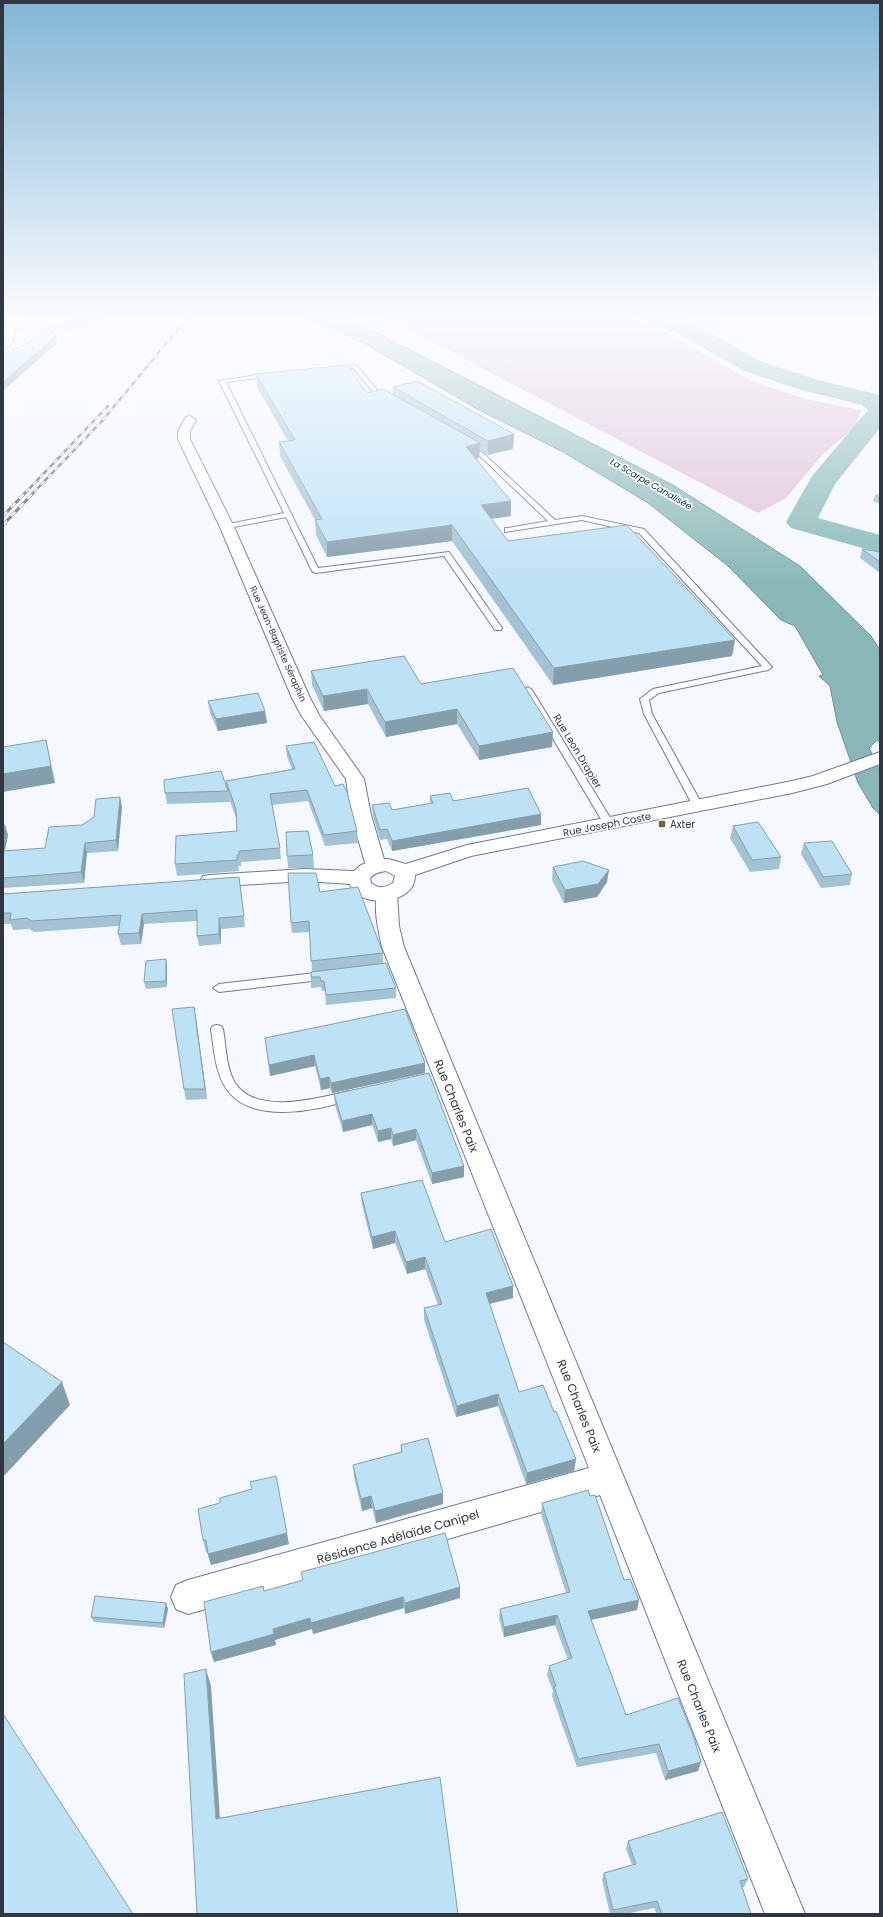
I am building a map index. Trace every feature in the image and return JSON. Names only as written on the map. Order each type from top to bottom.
[{"type":"main road","name":"Rue Jean-Baptiste Séraphin","points":[[190,420],[183,436],[227,528],[301,698],[310,715],[355,779],[368,872]]},
{"type":"main road","name":"Rue Joseph Coste","points":[[395,883],[467,851],[792,787],[840,773],[880,758]]},
{"type":"main road","points":[[191,882],[368,872],[394,867],[395,883],[374,893],[364,889],[360,882],[368,872]]},
{"type":"main road","name":"Rue Charles Paix","points":[[395,883],[388,931],[397,968],[436,1077],[609,1478],[718,1752],[785,1914]]},
{"type":"main road","name":"Résidence Adélaïde Canipel","points":[[188,1597],[609,1478]]},
{"type":"lane","points":[[234,405],[316,571],[446,554],[498,628]]},
{"type":"lane","points":[[462,444],[482,455],[554,523]]},
{"type":"lane","points":[[227,528],[288,514]]},
{"type":"lane","points":[[508,530],[582,518],[641,531],[768,667],[656,691],[644,699],[648,714],[698,806]]},
{"type":"lane","name":"Rue Leon Drapier","points":[[528,690],[609,824]]},
{"type":"lane","points":[[219,988],[337,975]]},
{"type":"lane","points":[[217,1029],[227,1078],[231,1087],[249,1100],[260,1105],[287,1108],[299,1107],[360,1094]]},
{"type":"shaded area","points":[[553,405],[838,405],[861,410],[855,427],[823,454],[786,498],[758,513]]},
{"type":"water","name":"La Scarpe Canalisée","points":[[471,405],[518,405],[673,485],[800,566],[871,636],[880,650],[880,740],[876,741],[869,748],[880,771],[880,815],[873,808],[858,783],[837,722],[830,686],[819,676],[823,675],[795,626],[781,620],[728,566],[648,503],[563,452]]},
{"type":"building","points":[[275,405],[413,405],[480,443],[466,447],[511,501],[481,505],[508,541],[627,525],[735,640],[554,668],[452,525],[327,542],[315,520],[322,519],[279,442],[295,440]]},
{"type":"building","points":[[425,405],[462,405],[514,434],[488,441]]},
{"type":"building","points":[[862,549],[880,552],[880,562]]},
{"type":"building","points":[[404,656],[421,684],[513,668],[553,732],[479,746],[457,709],[385,722],[367,689],[323,696],[311,671]]},
{"type":"building","points":[[258,693],[265,711],[216,719],[208,701]]},
{"type":"building","points":[[46,740],[51,766],[3,774],[3,747]]},
{"type":"building","points":[[314,742],[335,786],[343,784],[347,792],[357,831],[324,835],[307,790],[270,794],[280,848],[239,851],[237,860],[175,864],[176,836],[237,831],[236,809],[226,781],[295,769],[286,746]]},
{"type":"building","points":[[221,771],[228,791],[165,793],[164,780]]},
{"type":"building","points":[[528,788],[541,814],[392,841],[387,829],[380,830],[372,805],[389,803],[392,810],[433,803],[430,796],[450,793],[453,801]]},
{"type":"building","points":[[120,797],[116,840],[85,843],[81,872],[3,878],[3,851],[45,848],[49,827],[82,825],[94,817],[96,799]]},
{"type":"building","points":[[758,822],[781,857],[752,860],[733,826]]},
{"type":"building","points":[[308,831],[313,855],[287,856],[286,832]]},
{"type":"building","points":[[832,841],[852,874],[823,877],[804,843]]},
{"type":"building","points":[[583,861],[609,870],[598,884],[565,890],[553,867]]},
{"type":"building","points":[[288,873],[316,873],[320,892],[358,887],[383,953],[311,961],[309,921],[291,923]]},
{"type":"building","points":[[239,877],[244,916],[219,918],[219,934],[197,936],[197,910],[142,914],[139,933],[118,934],[121,915],[31,921],[27,918],[10,920],[11,913],[3,913],[3,894]]},
{"type":"building","points":[[166,959],[166,981],[144,982],[146,961]]},
{"type":"building","points":[[386,963],[396,988],[326,995],[324,981],[321,981],[320,977],[311,977],[311,972]]},
{"type":"building","points":[[194,1007],[205,1089],[184,1089],[172,1009]]},
{"type":"building","points":[[405,1009],[425,1063],[331,1083],[329,1077],[320,1079],[314,1055],[269,1065],[265,1038]]},
{"type":"building","points":[[429,1073],[464,1166],[432,1173],[416,1129],[393,1135],[391,1128],[378,1131],[372,1114],[342,1121],[334,1094]]},
{"type":"building","points":[[422,1180],[445,1242],[491,1229],[513,1286],[486,1293],[519,1392],[543,1385],[554,1412],[556,1411],[576,1459],[527,1473],[498,1394],[457,1406],[424,1308],[442,1304],[425,1257],[406,1262],[395,1231],[372,1237],[361,1193]]},
{"type":"building","points":[[3,1342],[62,1382],[3,1444]]},
{"type":"building","points":[[428,1438],[443,1493],[375,1511],[371,1496],[361,1499],[353,1465],[402,1452],[401,1445]]},
{"type":"building","points":[[276,1476],[287,1533],[208,1554],[206,1540],[203,1540],[198,1509],[220,1503],[220,1498],[252,1489],[250,1482]]},
{"type":"building","points":[[588,1490],[590,1496],[595,1495],[624,1580],[630,1579],[639,1600],[588,1611],[626,1715],[678,1698],[694,1738],[701,1762],[668,1771],[659,1744],[578,1759],[549,1666],[572,1658],[557,1615],[504,1627],[500,1609],[570,1592],[542,1503]]},
{"type":"building","points":[[445,1533],[460,1587],[405,1603],[403,1597],[311,1623],[310,1618],[273,1629],[274,1634],[211,1652],[204,1602],[263,1586],[264,1591],[303,1580],[301,1572]]},
{"type":"building","points":[[95,1596],[166,1603],[163,1623],[91,1617]]},
{"type":"building","points":[[206,1669],[216,1819],[440,1777],[458,1914],[197,1914],[184,1674]]},
{"type":"building","points":[[3,1714],[133,1914],[3,1914]]},
{"type":"building","points":[[722,1812],[748,1879],[740,1881],[751,1914],[662,1914],[657,1901],[613,1910],[604,1873],[636,1864],[628,1841]]},
{"type":"waterway","points":[[880,412],[822,482],[801,522],[880,544]]},
{"type":"railway","points":[[34,492],[102,421],[115,405]]},
{"type":"railway","points":[[26,492],[108,406]]},
{"type":"railway","points":[[3,516],[27,491]]},
{"type":"railway","points":[[3,525],[35,491]]},
{"type":"place","name":"Axter","points":[[662,824]]}]
